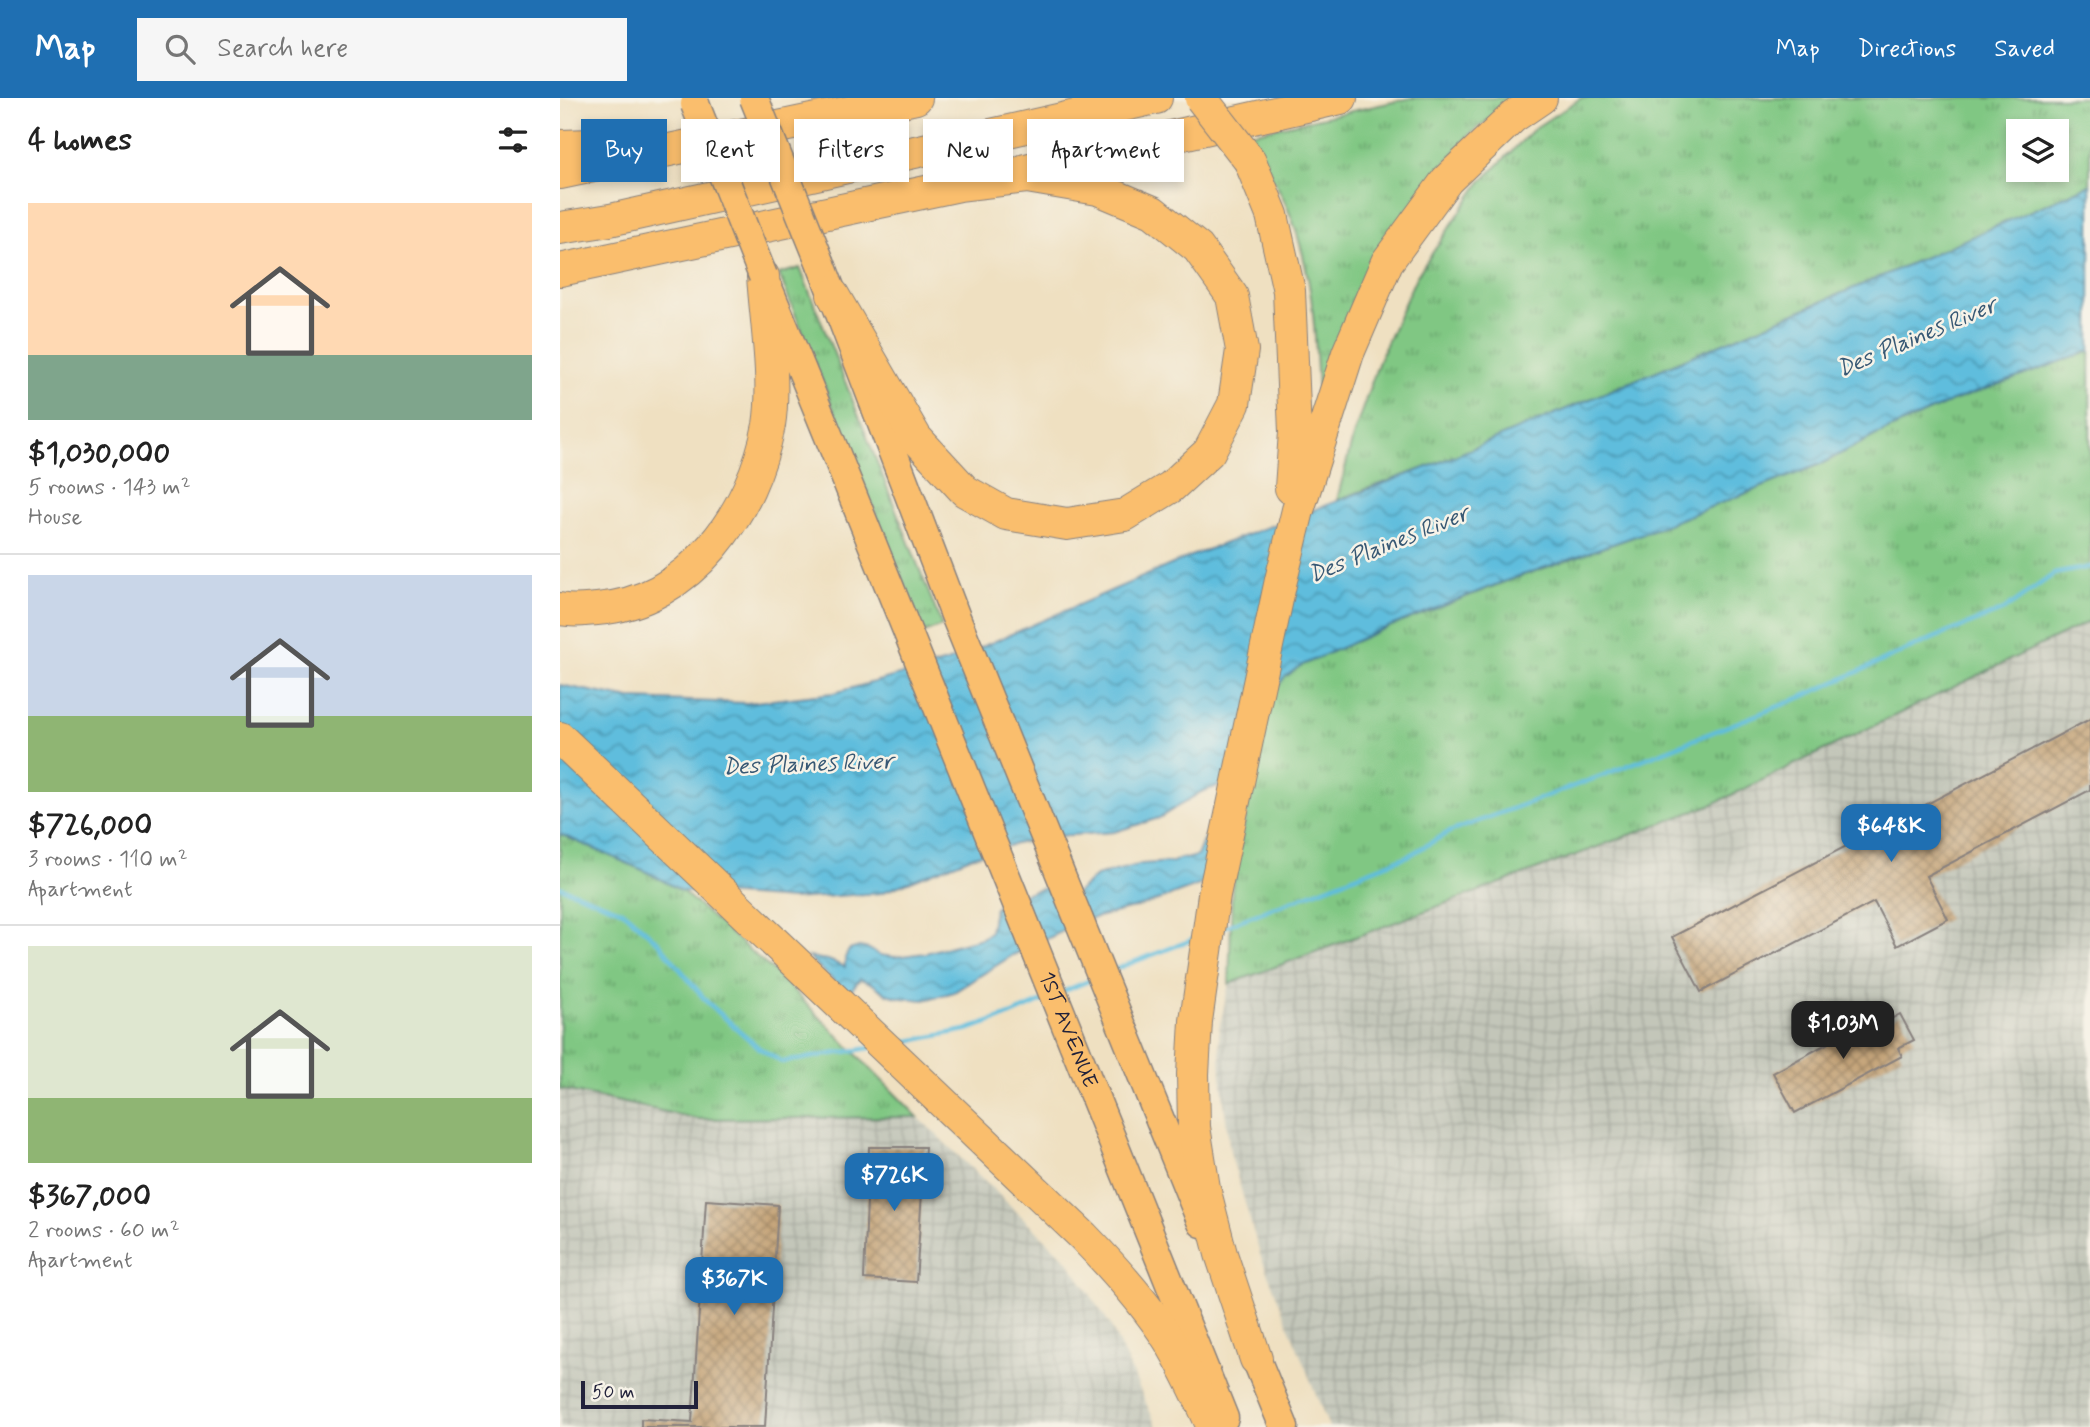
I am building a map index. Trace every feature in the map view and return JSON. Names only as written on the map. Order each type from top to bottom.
[{"type":"highway","points":[[667,152],[916,98]]},
{"type":"highway","points":[[560,228],[637,214],[1156,98]]},
{"type":"highway","points":[[1201,98],[1250,161],[1272,215],[1289,291],[1307,436]]},
{"type":"highway","points":[[560,270],[958,185],[1341,98]]},
{"type":"highway","points":[[1256,1359],[1221,1254],[1204,1188],[1194,1127],[1193,1074],[1196,1021],[1214,895],[1281,580],[1307,436],[1348,353],[1387,262],[1447,180],[1513,117],[1541,98]]},
{"type":"highway","points":[[560,146],[581,145]]},
{"type":"highway","points":[[560,173],[581,169]]},
{"type":"highway","points":[[833,295],[916,438],[965,491],[1006,514],[1067,524],[1125,515],[1171,487],[1209,452],[1234,404],[1242,350],[1232,296],[1198,248],[1153,212],[1097,189],[1027,177],[958,185]]},
{"type":"highway","points":[[560,288],[659,249]]},
{"type":"highway","points":[[560,609],[570,611],[617,608],[652,596],[681,577],[708,551],[748,495],[762,456],[769,422],[771,388],[763,276]]},
{"type":"highway","points":[[560,738],[1115,1269],[1168,1339],[1188,1372],[1213,1427]]},
{"type":"main road","points":[[754,98],[821,264],[955,615],[1284,1427]]},
{"type":"main road","name":"1ST AVENUE","points":[[694,101],[1228,1427]]},
{"type":"shaded area","points":[[2090,621],[2090,1427],[1329,1427],[1260,1254],[1230,1152],[1221,1076],[1219,1029],[1229,984],[1713,804]]},
{"type":"shaded area","points":[[560,1089],[698,1119],[918,1117],[1067,1260],[1110,1324],[1157,1427],[560,1427]]},
{"type":"green space","points":[[1411,98],[1516,98],[1469,135],[1423,189],[1318,400],[1314,324],[1301,248],[1284,200],[1247,134]]},
{"type":"green space","points":[[1581,98],[2090,98],[2090,185],[1873,280],[1438,463],[1337,500],[1354,433],[1380,358],[1416,277],[1480,183],[1535,128]]},
{"type":"green space","points":[[800,268],[942,626],[924,633],[779,274]]},
{"type":"green space","points":[[2090,351],[2090,621],[1713,804],[1229,984],[1232,889],[1254,773],[1275,690],[1284,678],[1300,666],[1378,631],[1504,582],[1647,532],[1823,463],[1874,436],[1950,402]]},
{"type":"green space","points":[[560,834],[645,871],[682,891],[781,978],[918,1117],[698,1119],[560,1089]]},
{"type":"water","name":"Des Plaines River","points":[[2090,185],[2090,351],[1950,402],[1874,436],[1823,463],[1647,532],[1503,582],[1378,631],[1300,666],[1284,678],[1275,690],[1254,773],[1210,881],[1145,905],[1086,920],[1013,955],[954,992],[924,1000],[901,998],[887,994],[860,979],[848,994],[808,957],[828,960],[845,967],[849,950],[859,947],[879,955],[895,957],[925,953],[982,938],[990,932],[994,910],[1001,900],[1048,887],[1073,896],[1096,876],[1142,864],[1173,862],[1180,858],[1197,856],[1205,836],[1215,828],[1229,782],[1201,792],[1159,818],[1114,832],[1058,836],[1015,844],[971,857],[881,893],[791,899],[682,891],[645,871],[560,834],[560,685],[631,699],[747,703],[834,693],[947,662],[1191,556],[1438,463],[1873,280]]},
{"type":"building","points":[[2090,719],[2090,790],[1926,876],[1948,919],[1897,946],[1874,902],[1701,992],[1672,937]]},
{"type":"building","points":[[1900,1014],[1914,1040],[1898,1048],[1902,1056],[1795,1113],[1773,1073],[1880,1015],[1884,1023]]},
{"type":"building","points":[[869,1147],[925,1147],[916,1282],[864,1279]]},
{"type":"building","points":[[706,1200],[778,1205],[765,1427],[641,1427],[641,1419],[692,1422]]},
{"type":"waterway","points":[[1221,928],[1410,855],[1449,832],[1797,699],[2004,610],[2054,574],[2090,567]]},
{"type":"waterway","points":[[560,887],[623,911],[658,942],[707,1002],[759,1048],[782,1062],[870,1048]]},
{"type":"waterway","points":[[1110,971],[1197,938]]},
{"type":"waterway","points":[[1062,992],[1093,979]]},
{"type":"waterway","points":[[899,1043],[966,1030],[1045,1000]]}]
